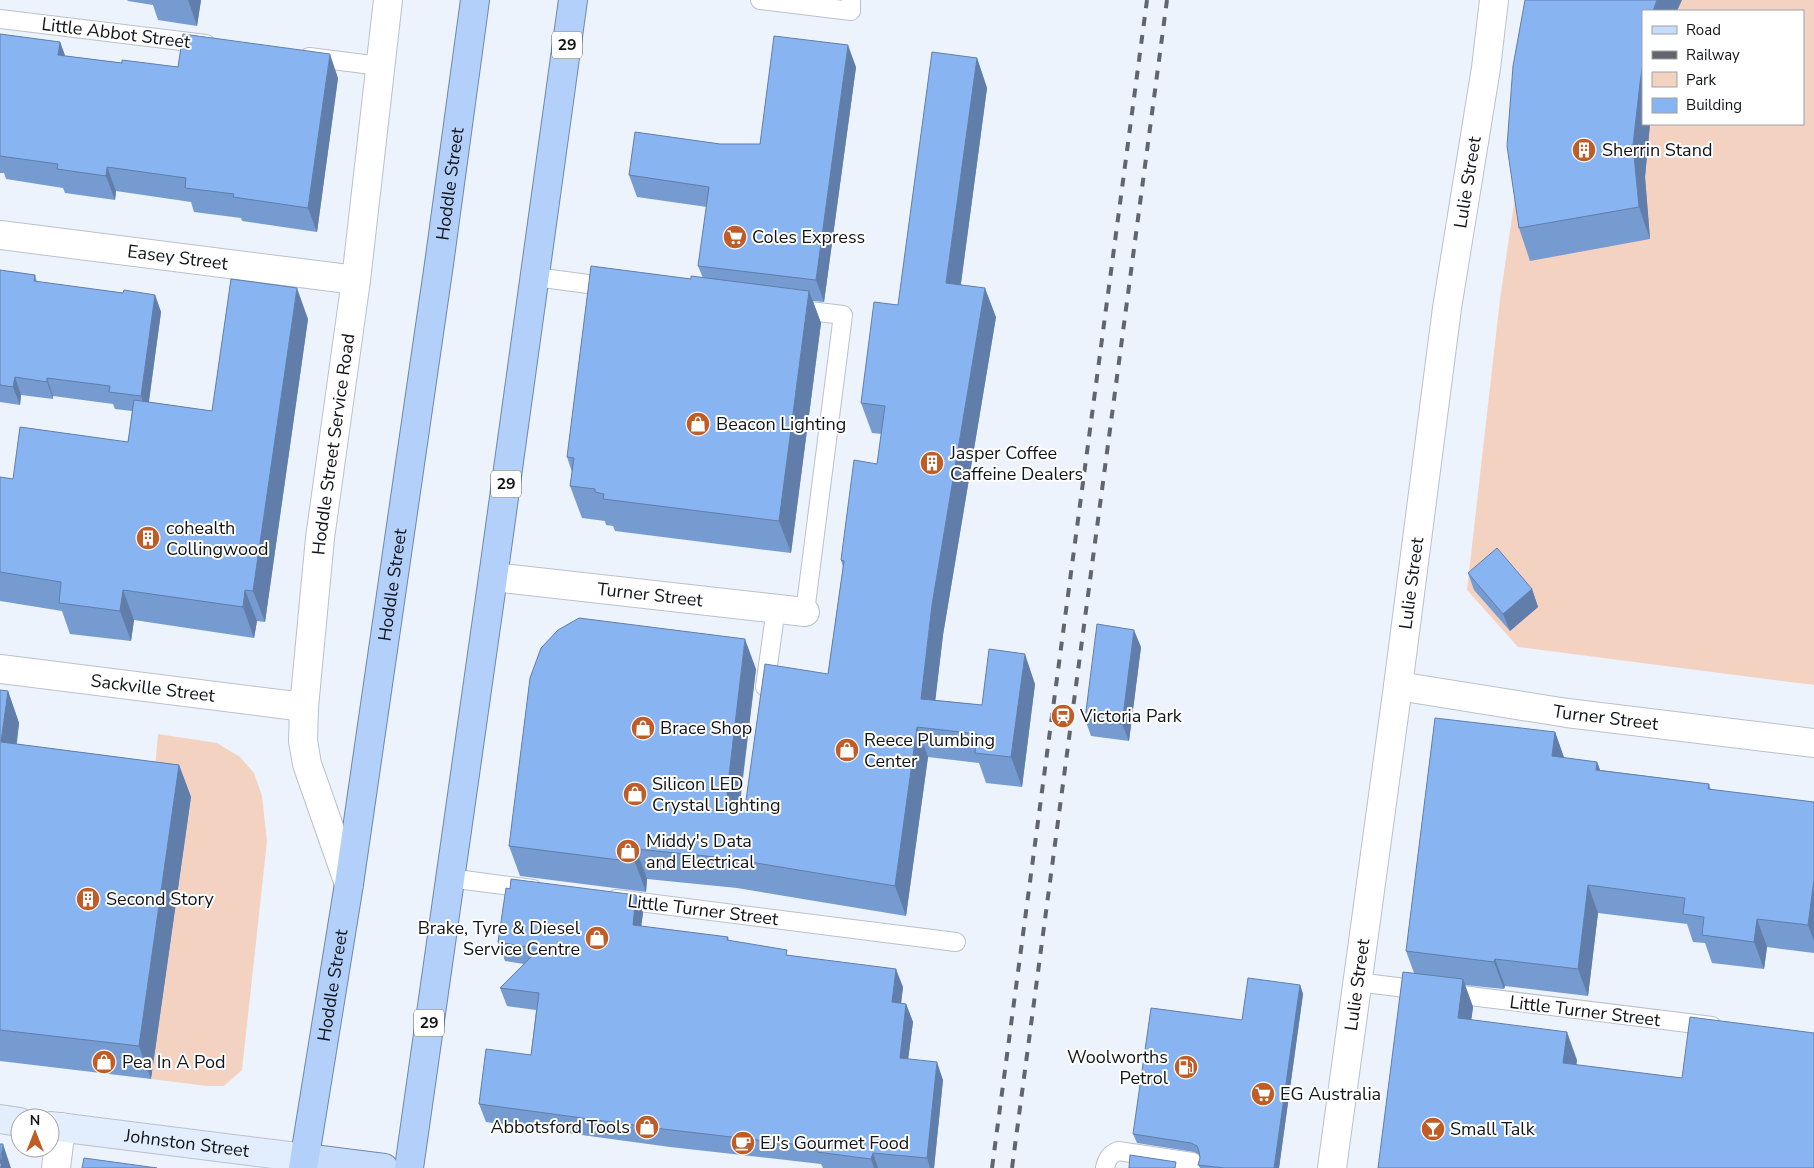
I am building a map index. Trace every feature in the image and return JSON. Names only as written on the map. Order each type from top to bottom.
[{"type":"highway","name":"Hoddle Street","points":[[304,1163],[349,884],[440,264],[475,0]]},
{"type":"highway","name":"29","points":[[409,1168],[449,878],[494,576],[573,0]]},
{"type":"main road","name":"Johnston Street","points":[[60,1127],[304,1163],[384,1168]]},
{"type":"street","name":"Hoddle Street Service Road","points":[[349,884],[307,764],[303,741],[304,707],[320,538],[356,280],[388,0]]},
{"type":"street","name":"Lulie Street","points":[[1332,1168],[1398,686],[1447,308],[1486,68],[1494,0]]},
{"type":"street","name":"Easey Street","points":[[0,235],[356,280]]},
{"type":"street","name":"Turner Street","points":[[494,576],[805,612]]},
{"type":"street","name":"Sackville Street","points":[[0,669],[304,707]]},
{"type":"street","name":"Turner Street","points":[[1398,686],[1567,713],[1814,743]]},
{"type":"lane","points":[[760,0],[851,11],[851,0]]},
{"type":"lane","name":"Little Abbot Street","points":[[0,19],[224,46]]},
{"type":"lane","points":[[292,55],[380,66]]},
{"type":"lane","points":[[535,278],[630,289]]},
{"type":"lane","points":[[775,307],[843,315],[805,612]]},
{"type":"lane","points":[[763,704],[776,608]]},
{"type":"lane","points":[[449,878],[551,891]]},
{"type":"lane","name":"Little Turner Street","points":[[600,898],[956,942]]},
{"type":"lane","name":"Little Turner Street","points":[[1356,982],[1727,1028]]},
{"type":"lane","points":[[1105,1168],[1106,1161],[1112,1154],[1118,1151],[1192,1162],[1193,1168]]},
{"type":"green space","points":[[1544,0],[1814,0],[1814,685],[1518,647],[1467,590],[1500,299]]},
{"type":"green space","points":[[158,734],[217,743],[240,757],[254,773],[262,796],[267,841],[242,1070],[224,1086],[207,1086],[151,1079],[191,797],[153,791]]},
{"type":"building","name":"Sherrin Stand","points":[[1525,0],[1657,0],[1653,10],[1642,10],[1642,69],[1633,145],[1639,207],[1519,228],[1507,146],[1513,66]]},
{"type":"building","points":[[0,34],[60,42],[58,55],[122,63],[122,60],[178,67],[183,34],[330,54],[308,208],[233,197],[234,194],[185,188],[186,178],[107,167],[106,176],[57,169],[58,164],[0,156]]},
{"type":"building","points":[[774,36],[848,45],[816,280],[698,266],[709,187],[629,175],[635,132],[720,144],[760,144]]},
{"type":"building","points":[[932,52],[977,58],[946,283],[985,288],[932,605],[921,699],[982,705],[989,649],[1025,654],[1011,757],[975,753],[977,734],[917,727],[895,886],[726,858],[636,849],[635,862],[509,846],[530,678],[541,648],[558,630],[579,618],[745,639],[727,793],[730,802],[735,804],[742,804],[746,800],[765,664],[828,674],[844,561],[841,560],[854,460],[877,464],[885,406],[861,403],[874,302],[898,305]]},
{"type":"building","name":"Beacon Lighting","points":[[591,266],[691,279],[691,276],[809,291],[779,521],[603,499],[604,494],[595,492],[595,489],[570,486],[574,458],[567,457]]},
{"type":"building","points":[[0,270],[35,275],[34,281],[123,293],[124,290],[155,295],[141,396],[109,392],[110,386],[47,378],[47,382],[15,377],[13,387],[0,385]]},
{"type":"building","name":"cohealth Collingwood","points":[[231,279],[297,288],[253,591],[245,590],[243,607],[123,590],[120,611],[59,603],[61,582],[0,572],[0,477],[13,479],[20,427],[128,442],[134,400],[212,411]]},
{"type":"building","points":[[1497,548],[1532,589],[1503,614],[1468,573]]},
{"type":"building","points":[[1097,624],[1134,630],[1122,724],[1085,719]]},
{"type":"building","name":"Second Story","points":[[0,690],[8,691],[1,742],[179,765],[139,1046],[0,1030]]},
{"type":"building","points":[[1435,718],[1555,732],[1552,756],[1597,762],[1596,770],[1709,784],[1708,789],[1814,802],[1814,880],[1808,925],[1757,919],[1754,942],[1702,935],[1704,917],[1683,914],[1685,898],[1588,885],[1578,969],[1495,959],[1494,962],[1406,951]]},
{"type":"building","points":[[511,879],[636,895],[633,925],[728,937],[727,940],[787,950],[786,955],[896,969],[892,1002],[906,1004],[900,1058],[937,1062],[927,1158],[873,1153],[871,1159],[817,1152],[817,1147],[663,1129],[479,1104],[486,1049],[531,1055],[539,993],[500,988],[539,949],[498,942],[506,888],[510,889]]},
{"type":"building","points":[[1403,972],[1463,979],[1458,1018],[1567,1032],[1563,1063],[1682,1078],[1690,1017],[1814,1033],[1814,1168],[1378,1168]]},
{"type":"building","points":[[1248,978],[1300,985],[1274,1168],[1225,1168],[1198,1165],[1199,1151],[1197,1146],[1191,1143],[1133,1134],[1151,1008],[1242,1020]]},
{"type":"building","points":[[0,1144],[3,1144],[0,1164]]},
{"type":"building","points":[[1130,1155],[1176,1162],[1175,1168],[1129,1168]]},
{"type":"building","points":[[84,1158],[157,1168],[82,1168]]},
{"type":"railway","points":[[992,1168],[1147,0]]},
{"type":"railway","points":[[1012,1168],[1167,0]]},
{"type":"place","name":"Sherrin Stand","points":[[1584,150]]},
{"type":"place","name":"Coles Express","points":[[735,237]]},
{"type":"place","name":"Beacon Lighting","points":[[698,424]]},
{"type":"place","name":"Jasper Coffee Caffeine Dealers","points":[[932,463]]},
{"type":"place","name":"cohealth Collingwood","points":[[148,538]]},
{"type":"place","name":"Victoria Park","points":[[1063,716]]},
{"type":"place","name":"Brace Shop","points":[[643,728]]},
{"type":"place","name":"Reece Plumbing Center","points":[[847,750]]},
{"type":"place","name":"Silicon LED Crystal Lighting","points":[[635,794]]},
{"type":"place","name":"Middy's Data and Electrical","points":[[628,851]]},
{"type":"place","name":"Second Story","points":[[88,899]]},
{"type":"place","name":"Brake, Tyre & Diesel Service Centre","points":[[597,938]]},
{"type":"place","name":"Pea In A Pod","points":[[104,1062]]},
{"type":"place","name":"Woolworths Petrol","points":[[1186,1067]]},
{"type":"place","name":"EG Australia","points":[[1263,1094]]},
{"type":"place","name":"Abbotsford Tools","points":[[647,1127]]},
{"type":"place","name":"Small Talk","points":[[1433,1129]]},
{"type":"place","name":"EJ's Gourmet Food","points":[[743,1143]]}]
